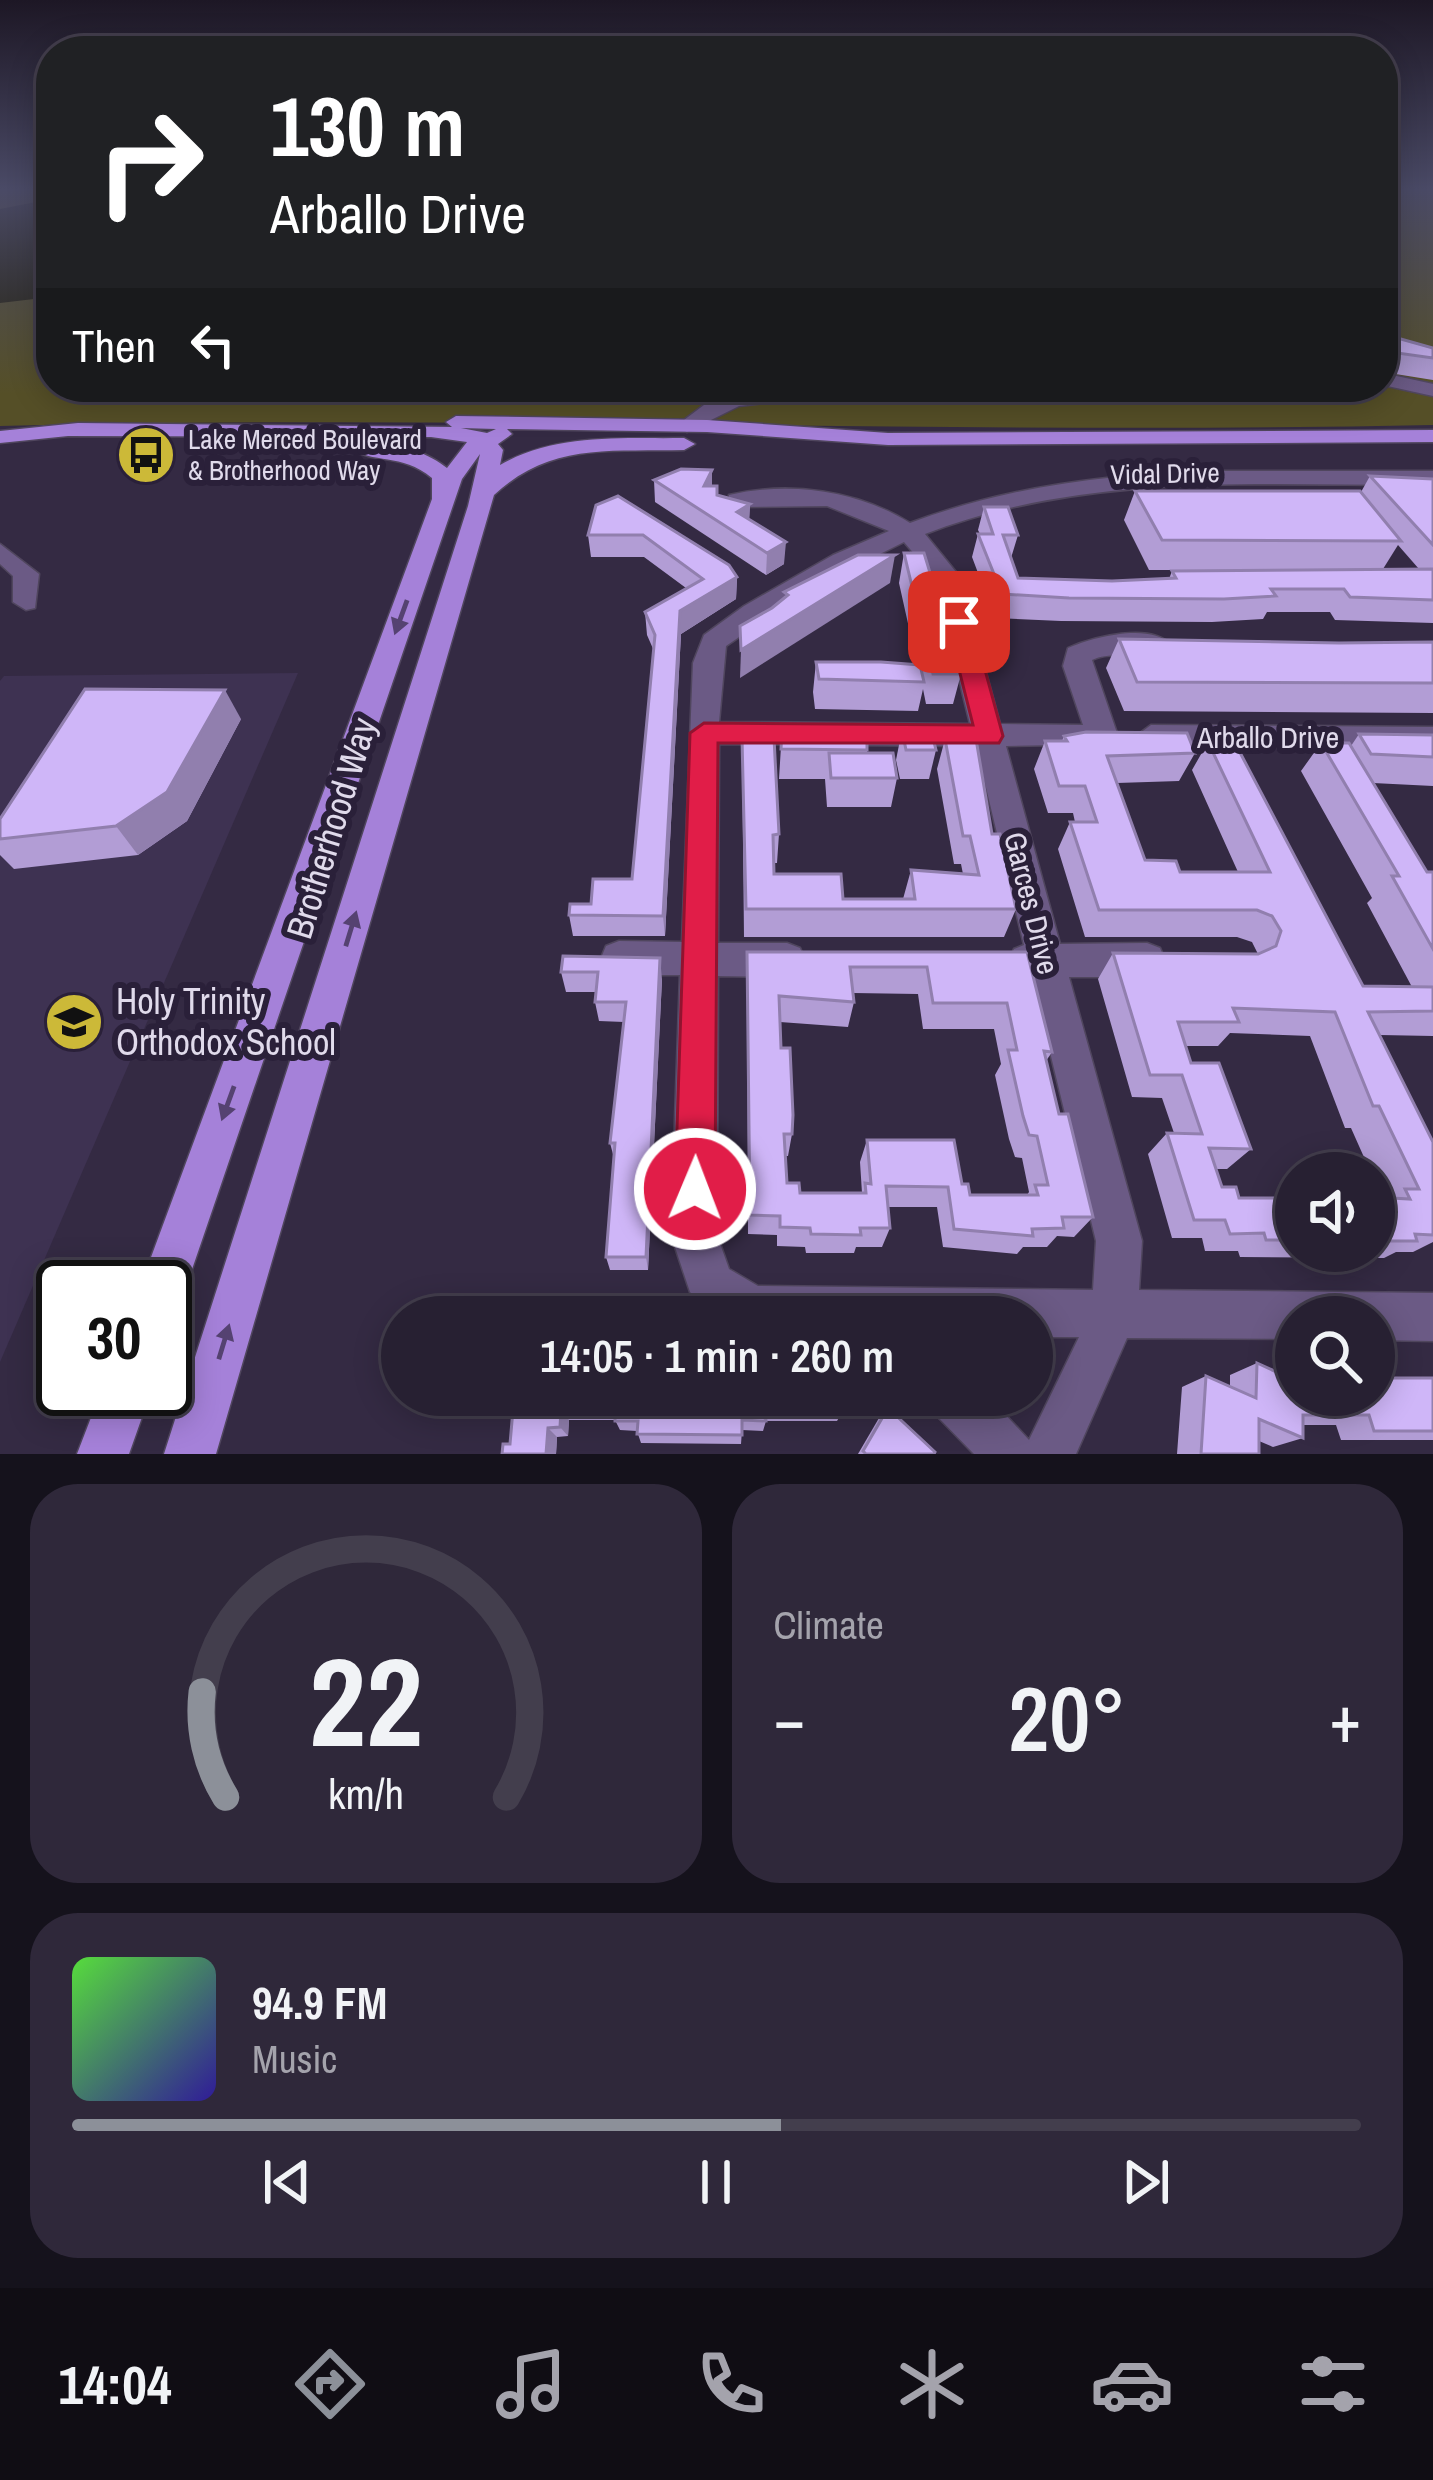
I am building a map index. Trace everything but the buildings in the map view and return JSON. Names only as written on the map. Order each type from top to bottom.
[{"type":"main road","points":[[3,436],[261,422],[852,438],[1433,436]]},
{"type":"main road","points":[[58,430],[420,430],[484,442],[518,432],[752,430],[852,438]]},
{"type":"main road","points":[[3,436],[50,443],[484,442],[752,430]]},
{"type":"main road","points":[[480,506],[497,476],[530,458],[689,435]]},
{"type":"main road","points":[[324,442],[428,460],[443,476],[440,507]]},
{"type":"main road","name":"Brotherhood Way","points":[[173,1260],[440,507],[456,468],[484,442],[492,464],[480,506],[190,1454]]},
{"type":"main road","points":[[104,1454],[117,1416]]},
{"type":"street","points":[[1398,383],[1433,390]]},
{"type":"street","points":[[689,435],[698,412],[727,402]]},
{"type":"street","name":"Vidal Drive","points":[[1211,484],[1433,468]]},
{"type":"street","name":"Vidal Drive","points":[[721,1296],[710,1285],[694,1235],[704,733],[707,663],[714,641],[856,553],[907,530],[1058,490],[1433,478]]},
{"type":"street","name":"Garces Drive","points":[[737,500],[796,496],[852,502],[907,530],[938,559],[947,577],[1119,1241],[1122,1278],[1114,1313],[1049,1454]]},
{"type":"street","points":[[0,551],[26,574],[26,602]]},
{"type":"street","points":[[1102,736],[1076,666],[1085,648],[1194,645]]},
{"type":"street","name":"Arballo Drive","points":[[704,733],[1433,738]]},
{"type":"street","points":[[575,957],[821,961]]},
{"type":"street","points":[[981,961],[1192,959]]},
{"type":"street","points":[[1053,1313],[1433,1317]]},
{"type":"street","points":[[972,1416],[1009,1454]]},
{"type":"shaded area","points":[[0,258],[36,258],[36,402],[1398,402],[1398,258],[1433,258],[1433,425],[1075,428],[358,422],[0,426]]},
{"type":"shaded area","points":[[0,258],[36,258],[36,299],[0,303]]},
{"type":"shaded area","name":"Holy Trinity Orthodox School","points":[[298,673],[44,1260],[36,1260],[36,1279],[0,1362],[0,681],[4,676]]},
{"type":"place","name":"Lake Merced Boulevard & Brotherhood Way","points":[[146,455]]},
{"type":"place","name":"Holy Trinity Orthodox School","points":[[74,1022]]},
{"type":"route","points":[[695,1189],[704,733],[989,736],[959,622]]}]
